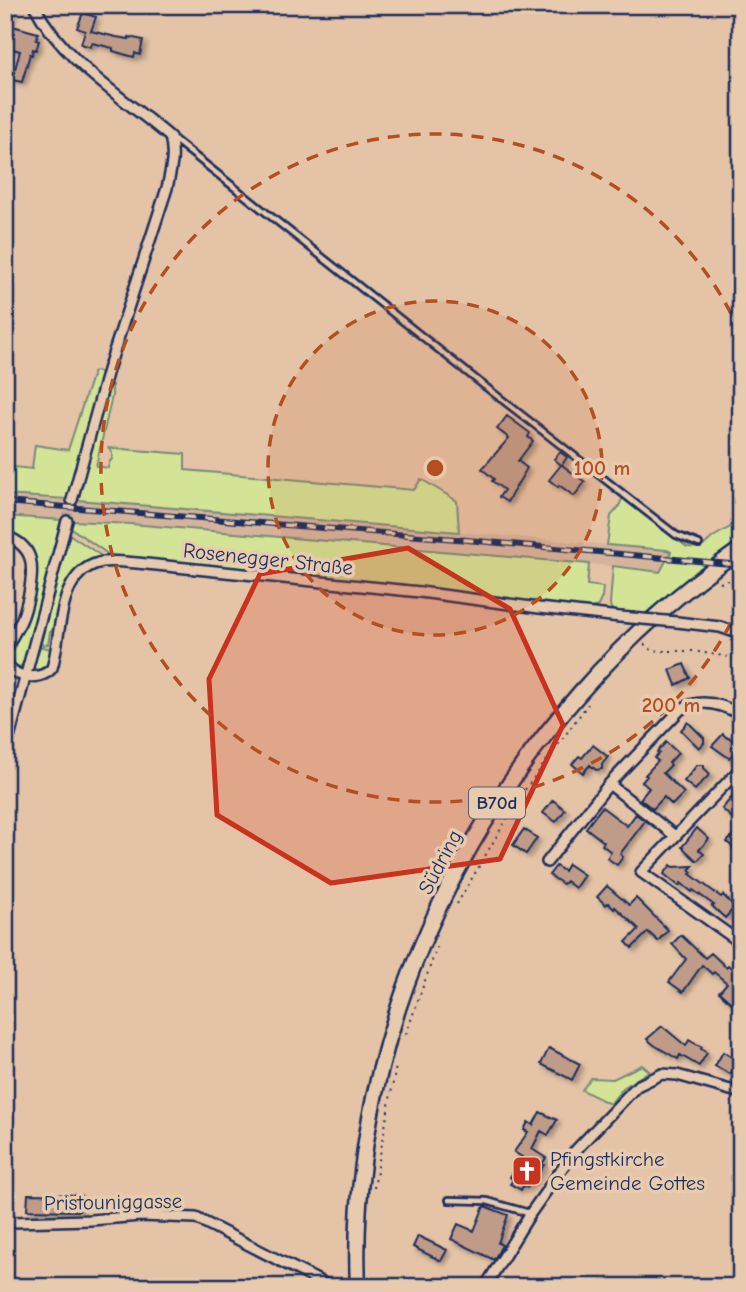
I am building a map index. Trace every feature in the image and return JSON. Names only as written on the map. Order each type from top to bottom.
[{"type":"main road","name":"Südring","points":[[358,1287],[358,1204],[368,1129],[384,1055],[418,954],[451,883],[508,787],[544,736],[582,690],[664,609],[741,549]]},
{"type":"street","points":[[34,5],[42,20],[70,53],[170,137],[173,148],[167,188],[108,370],[72,500]]},
{"type":"street","points":[[5,753],[67,521]]},
{"type":"street","points":[[5,536],[24,547],[32,564],[26,606],[6,657],[6,662],[14,671],[26,676]]},
{"type":"street","name":"Rosenegger Straße","points":[[26,676],[40,677],[49,671],[53,663],[62,612],[72,585],[86,569],[106,562],[306,580],[677,622],[720,627],[741,634]]},
{"type":"street","points":[[547,862],[609,784],[680,710],[697,702],[725,707],[741,715]]},
{"type":"street","points":[[741,768],[641,872],[741,943]]},
{"type":"street","points":[[609,784],[675,836]]},
{"type":"street","points":[[485,1287],[530,1214],[573,1153],[637,1086],[662,1074],[677,1075],[741,1093]]},
{"type":"street","name":"Pristouniggasse","points":[[5,1220],[91,1220],[140,1216],[197,1218],[331,1287]]},
{"type":"lane","points":[[170,137],[676,535],[699,544]]},
{"type":"lane","points":[[449,1200],[486,1201],[530,1214]]},
{"type":"path","points":[[644,643],[650,649],[659,651],[693,652],[741,659]]},
{"type":"path","points":[[452,912],[519,798],[593,698]]},
{"type":"path","points":[[406,1034],[437,948]]},
{"type":"path","points":[[374,1192],[397,1059]]},
{"type":"highlighted area","points":[[408,548],[510,609],[563,725],[500,859],[331,883],[217,815],[209,679],[260,574]]},
{"type":"shaded area","points":[[5,495],[671,552],[660,572],[131,524],[5,516]]},
{"type":"green space","points":[[96,371],[101,375],[67,499],[5,495],[5,466],[32,469],[35,445],[68,450],[93,373]]},
{"type":"green space","points":[[109,383],[112,385],[112,396],[96,466],[108,468],[112,460],[109,448],[185,454],[185,470],[414,490],[421,479],[457,501],[459,532],[78,500]]},
{"type":"green space","points":[[623,497],[687,547],[701,548],[713,537],[741,521],[741,538],[645,614],[614,611],[610,604],[613,566],[660,572],[671,552],[607,545],[611,516]]},
{"type":"green space","points":[[5,516],[61,520],[27,653],[20,667],[14,664],[12,653],[27,619],[35,565],[30,548],[16,536],[5,532]]},
{"type":"green space","points":[[73,521],[589,564],[587,585],[603,587],[602,597],[598,606],[586,609],[424,588],[118,557],[108,554],[71,528]]},
{"type":"green space","points":[[69,534],[103,557],[79,569],[67,583],[59,601],[48,644],[43,645],[41,643]]},
{"type":"green space","points":[[38,646],[51,649],[48,664],[40,670],[33,666]]},
{"type":"green space","points":[[642,1065],[649,1071],[623,1088],[610,1104],[582,1090],[591,1078],[613,1079]]},
{"type":"building","points":[[5,5],[15,5],[9,25],[38,33],[36,40],[39,41],[36,50],[33,49],[32,55],[30,54],[22,82],[12,80],[20,51],[5,47]]},
{"type":"building","points":[[83,13],[96,17],[91,31],[143,40],[140,55],[135,53],[134,57],[113,51],[113,48],[92,43],[91,47],[81,44],[85,31],[77,28]]},
{"type":"building","points":[[507,416],[530,433],[528,437],[533,441],[518,461],[527,468],[507,502],[499,497],[504,490],[482,469],[509,438],[497,429]]},
{"type":"building","points":[[560,452],[567,457],[562,465],[585,482],[574,496],[549,480],[561,465],[554,459]]},
{"type":"building","points":[[684,664],[690,678],[676,685],[670,670]]},
{"type":"building","points":[[688,722],[704,738],[704,743],[699,748],[681,730]]},
{"type":"building","points":[[723,734],[739,748],[729,758],[712,746]]},
{"type":"building","points":[[666,742],[678,753],[663,773],[684,793],[672,805],[664,797],[653,809],[640,799],[649,788],[642,782],[658,761],[654,758]]},
{"type":"building","points":[[593,745],[608,757],[602,764],[602,769],[596,770],[590,765],[583,773],[572,764],[579,756],[582,758]]},
{"type":"building","points":[[697,765],[704,765],[710,774],[695,790],[684,781]]},
{"type":"building","points":[[736,792],[741,797],[741,826],[722,809]]},
{"type":"building","points":[[553,800],[565,810],[556,822],[543,813]]},
{"type":"building","points":[[602,807],[627,826],[636,814],[645,821],[620,854],[623,857],[617,865],[607,858],[611,852],[602,845],[604,842],[586,828]]},
{"type":"building","points":[[741,827],[741,855],[727,842]]},
{"type":"building","points":[[697,828],[709,839],[699,850],[704,854],[697,861],[682,847]]},
{"type":"building","points":[[524,829],[537,838],[526,854],[513,845]]},
{"type":"building","points":[[568,864],[584,875],[575,888],[566,881],[563,884],[549,875],[556,866],[564,871]]},
{"type":"building","points":[[671,865],[693,866],[689,870],[692,872],[690,874],[721,897],[723,895],[735,907],[725,918],[712,906],[714,905],[681,883],[679,886],[664,874]]},
{"type":"building","points":[[607,886],[629,905],[636,898],[668,930],[658,941],[648,932],[632,948],[626,942],[639,929],[615,907],[614,909],[608,903],[606,905],[597,897]]},
{"type":"building","points":[[681,935],[705,958],[711,953],[741,976],[741,1003],[737,1008],[719,992],[727,983],[702,965],[683,992],[669,982],[686,959],[672,944]]},
{"type":"building","points":[[662,1026],[686,1046],[689,1040],[702,1047],[707,1053],[699,1066],[680,1055],[678,1059],[647,1039]]},
{"type":"building","points":[[549,1048],[580,1064],[572,1080],[541,1064]]},
{"type":"building","points":[[723,1052],[738,1061],[730,1074],[715,1066]]},
{"type":"building","name":"Pfingstkirche Gemeinde Gottes","points":[[540,1112],[557,1120],[548,1135],[541,1131],[532,1149],[546,1158],[542,1164],[544,1165],[532,1184],[531,1182],[527,1188],[523,1186],[521,1190],[510,1184],[513,1180],[510,1177],[522,1157],[514,1152],[528,1132],[524,1130],[528,1122],[533,1125]]},
{"type":"building","points":[[28,1194],[81,1195],[79,1211],[27,1210]]},
{"type":"building","points":[[484,1206],[508,1215],[498,1243],[502,1245],[494,1260],[451,1239],[458,1224],[474,1231]]},
{"type":"building","points":[[418,1236],[447,1250],[441,1261],[413,1247]]},
{"type":"tunnel","points":[[67,521],[72,500]]},
{"type":"railway","points":[[5,502],[741,565]]},
{"type":"place","name":"Pfingstkirche Gemeinde Gottes","points":[[527,1171]]}]
